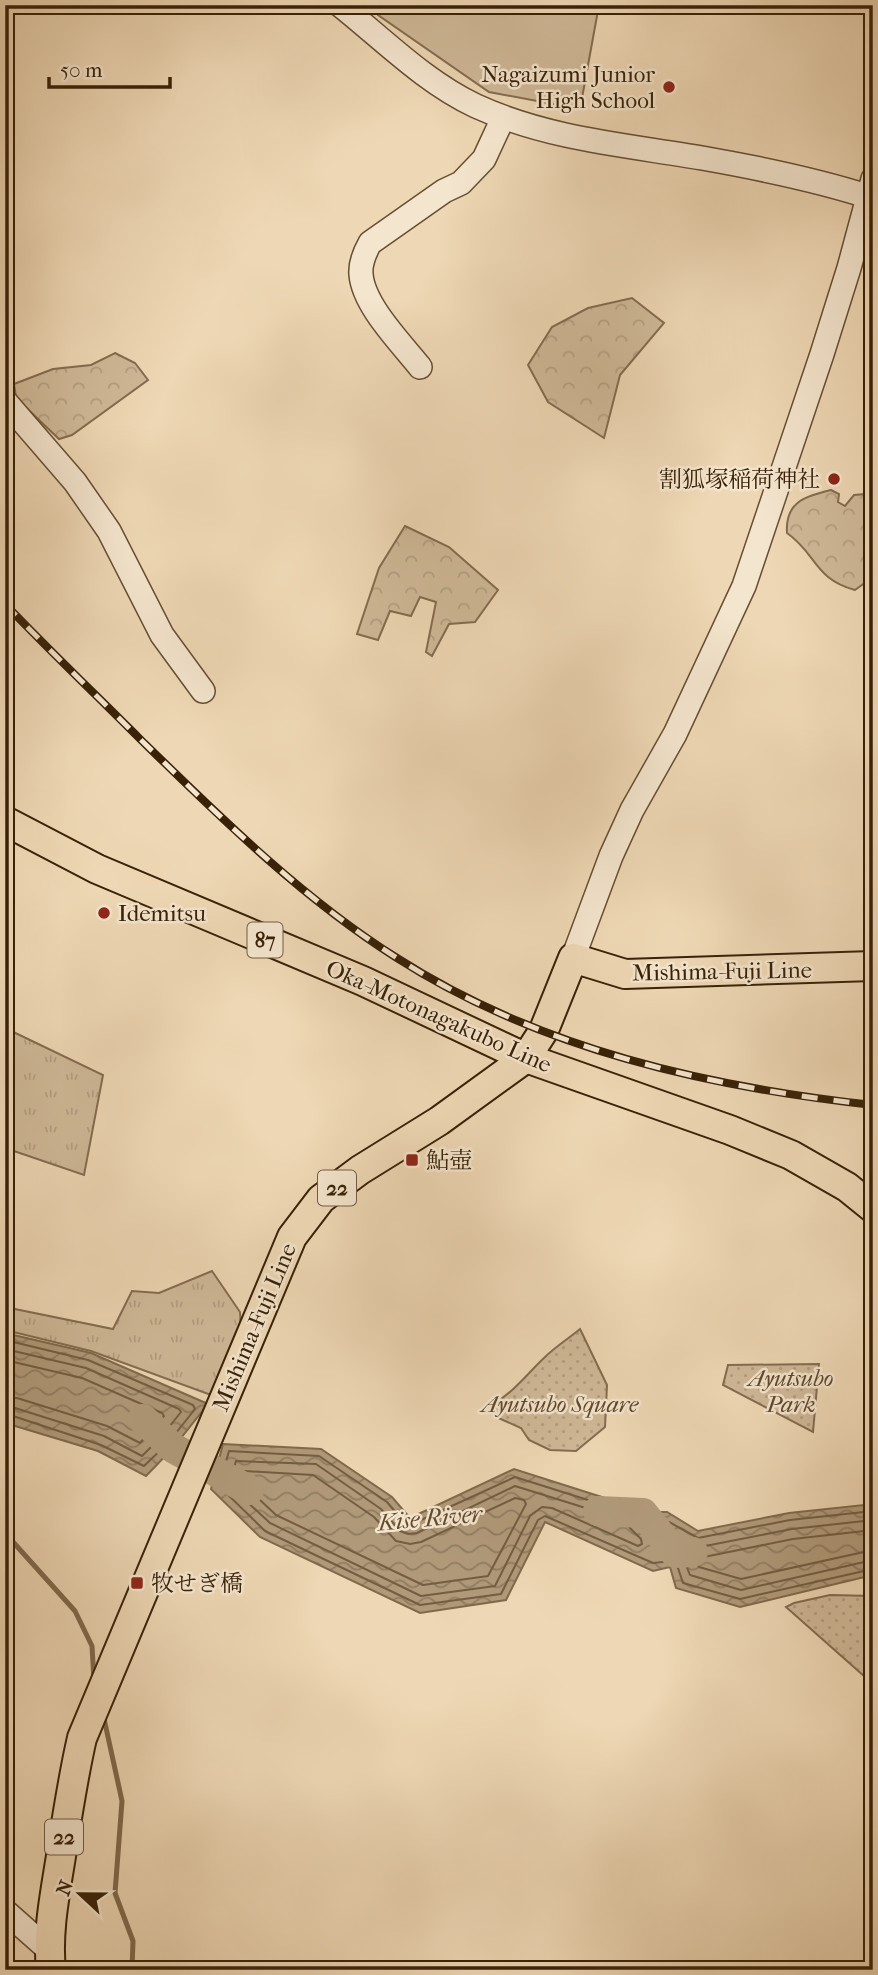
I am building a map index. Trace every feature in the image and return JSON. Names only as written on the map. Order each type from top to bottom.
[{"type":"main road","name":"Oka-Motonagakubo Line","points":[[5,821],[97,869],[363,981],[526,1058],[730,1130],[791,1155],[847,1187],[873,1208]]},
{"type":"main road","name":"Mishima-Fuji Line","points":[[573,958],[625,974],[873,966]]},
{"type":"main road","name":"22","points":[[526,1058],[544,1031],[573,958]]},
{"type":"main road","name":"Mishima-Fuji Line","points":[[50,1960],[53,1904],[82,1738],[292,1237],[321,1199],[360,1170],[439,1122],[526,1058]]},
{"type":"street","points":[[340,5],[433,81],[503,118],[581,139],[872,191],[822,354],[744,586],[675,734],[610,859],[573,958]]},
{"type":"street","points":[[420,367],[369,301],[360,275],[364,254],[370,243],[444,191],[461,183],[484,159],[503,118]]},
{"type":"street","points":[[5,401],[75,482],[109,531],[162,635],[203,691]]},
{"type":"street","points":[[5,1911],[50,1960]]},
{"type":"green space","points":[[380,5],[599,5],[580,109],[489,92],[378,15]]},
{"type":"green space","points":[[632,298],[664,323],[620,375],[604,438],[548,402],[528,365],[552,327],[588,308]]},
{"type":"green space","points":[[115,353],[135,363],[148,380],[72,435],[59,439],[16,398],[14,384],[53,369],[91,365]]},
{"type":"green space","points":[[831,490],[839,494],[838,502],[845,506],[854,495],[865,494],[873,501],[873,577],[855,590],[823,573],[805,549],[787,533],[789,514],[798,502]]},
{"type":"green space","points":[[405,526],[449,547],[498,590],[475,622],[449,624],[432,656],[426,652],[436,602],[420,597],[411,616],[390,611],[378,640],[357,634],[379,568]]},
{"type":"green space","points":[[5,1028],[103,1075],[84,1175],[5,1148]]},
{"type":"green space","points":[[212,1271],[240,1312],[241,1328],[211,1395],[91,1351],[5,1330],[5,1307],[113,1329],[132,1291],[159,1293]]},
{"type":"green space","name":"Ayutsubo Square","points":[[580,1329],[607,1385],[605,1427],[576,1451],[550,1450],[529,1440],[521,1428],[494,1416],[493,1404]]},
{"type":"green space","name":"Ayutsubo Park","points":[[819,1364],[813,1432],[723,1385],[728,1365]]},
{"type":"green space","points":[[830,1595],[873,1596],[873,1684],[786,1607]]},
{"type":"water","points":[[5,1333],[91,1353],[208,1404],[173,1448],[146,1476],[98,1451],[5,1423]]},
{"type":"water","points":[[223,1444],[321,1449],[392,1497],[410,1518],[514,1469],[630,1506],[654,1531],[667,1560],[654,1512],[667,1512],[698,1531],[789,1513],[873,1504],[873,1575],[740,1607],[676,1588],[670,1567],[653,1571],[545,1522],[506,1600],[420,1613],[260,1537],[211,1489]]},
{"type":"waterway","name":"Kise River","points":[[143,1419],[173,1448],[249,1490]]},
{"type":"waterway","name":"Kise River","points":[[598,1511],[643,1513],[675,1553],[693,1552]]},
{"type":"waterway","points":[[5,1533],[75,1611],[92,1646],[94,1681]]},
{"type":"waterway","points":[[103,1714],[122,1801],[115,1893],[133,1941],[132,1970]]},
{"type":"railway","points":[[5,604],[231,827],[295,883],[362,935],[451,990],[508,1017],[626,1059],[749,1087],[873,1105]]},
{"type":"place","name":"Nagaizumi Junior High School","points":[[669,87]]},
{"type":"place","name":"割狐塚稲荷神社","points":[[834,479]]},
{"type":"place","name":"Idemitsu","points":[[104,913]]},
{"type":"place","name":"鮎壺","points":[[412,1160]]},
{"type":"place","name":"牧せぎ橋","points":[[137,1583]]}]
